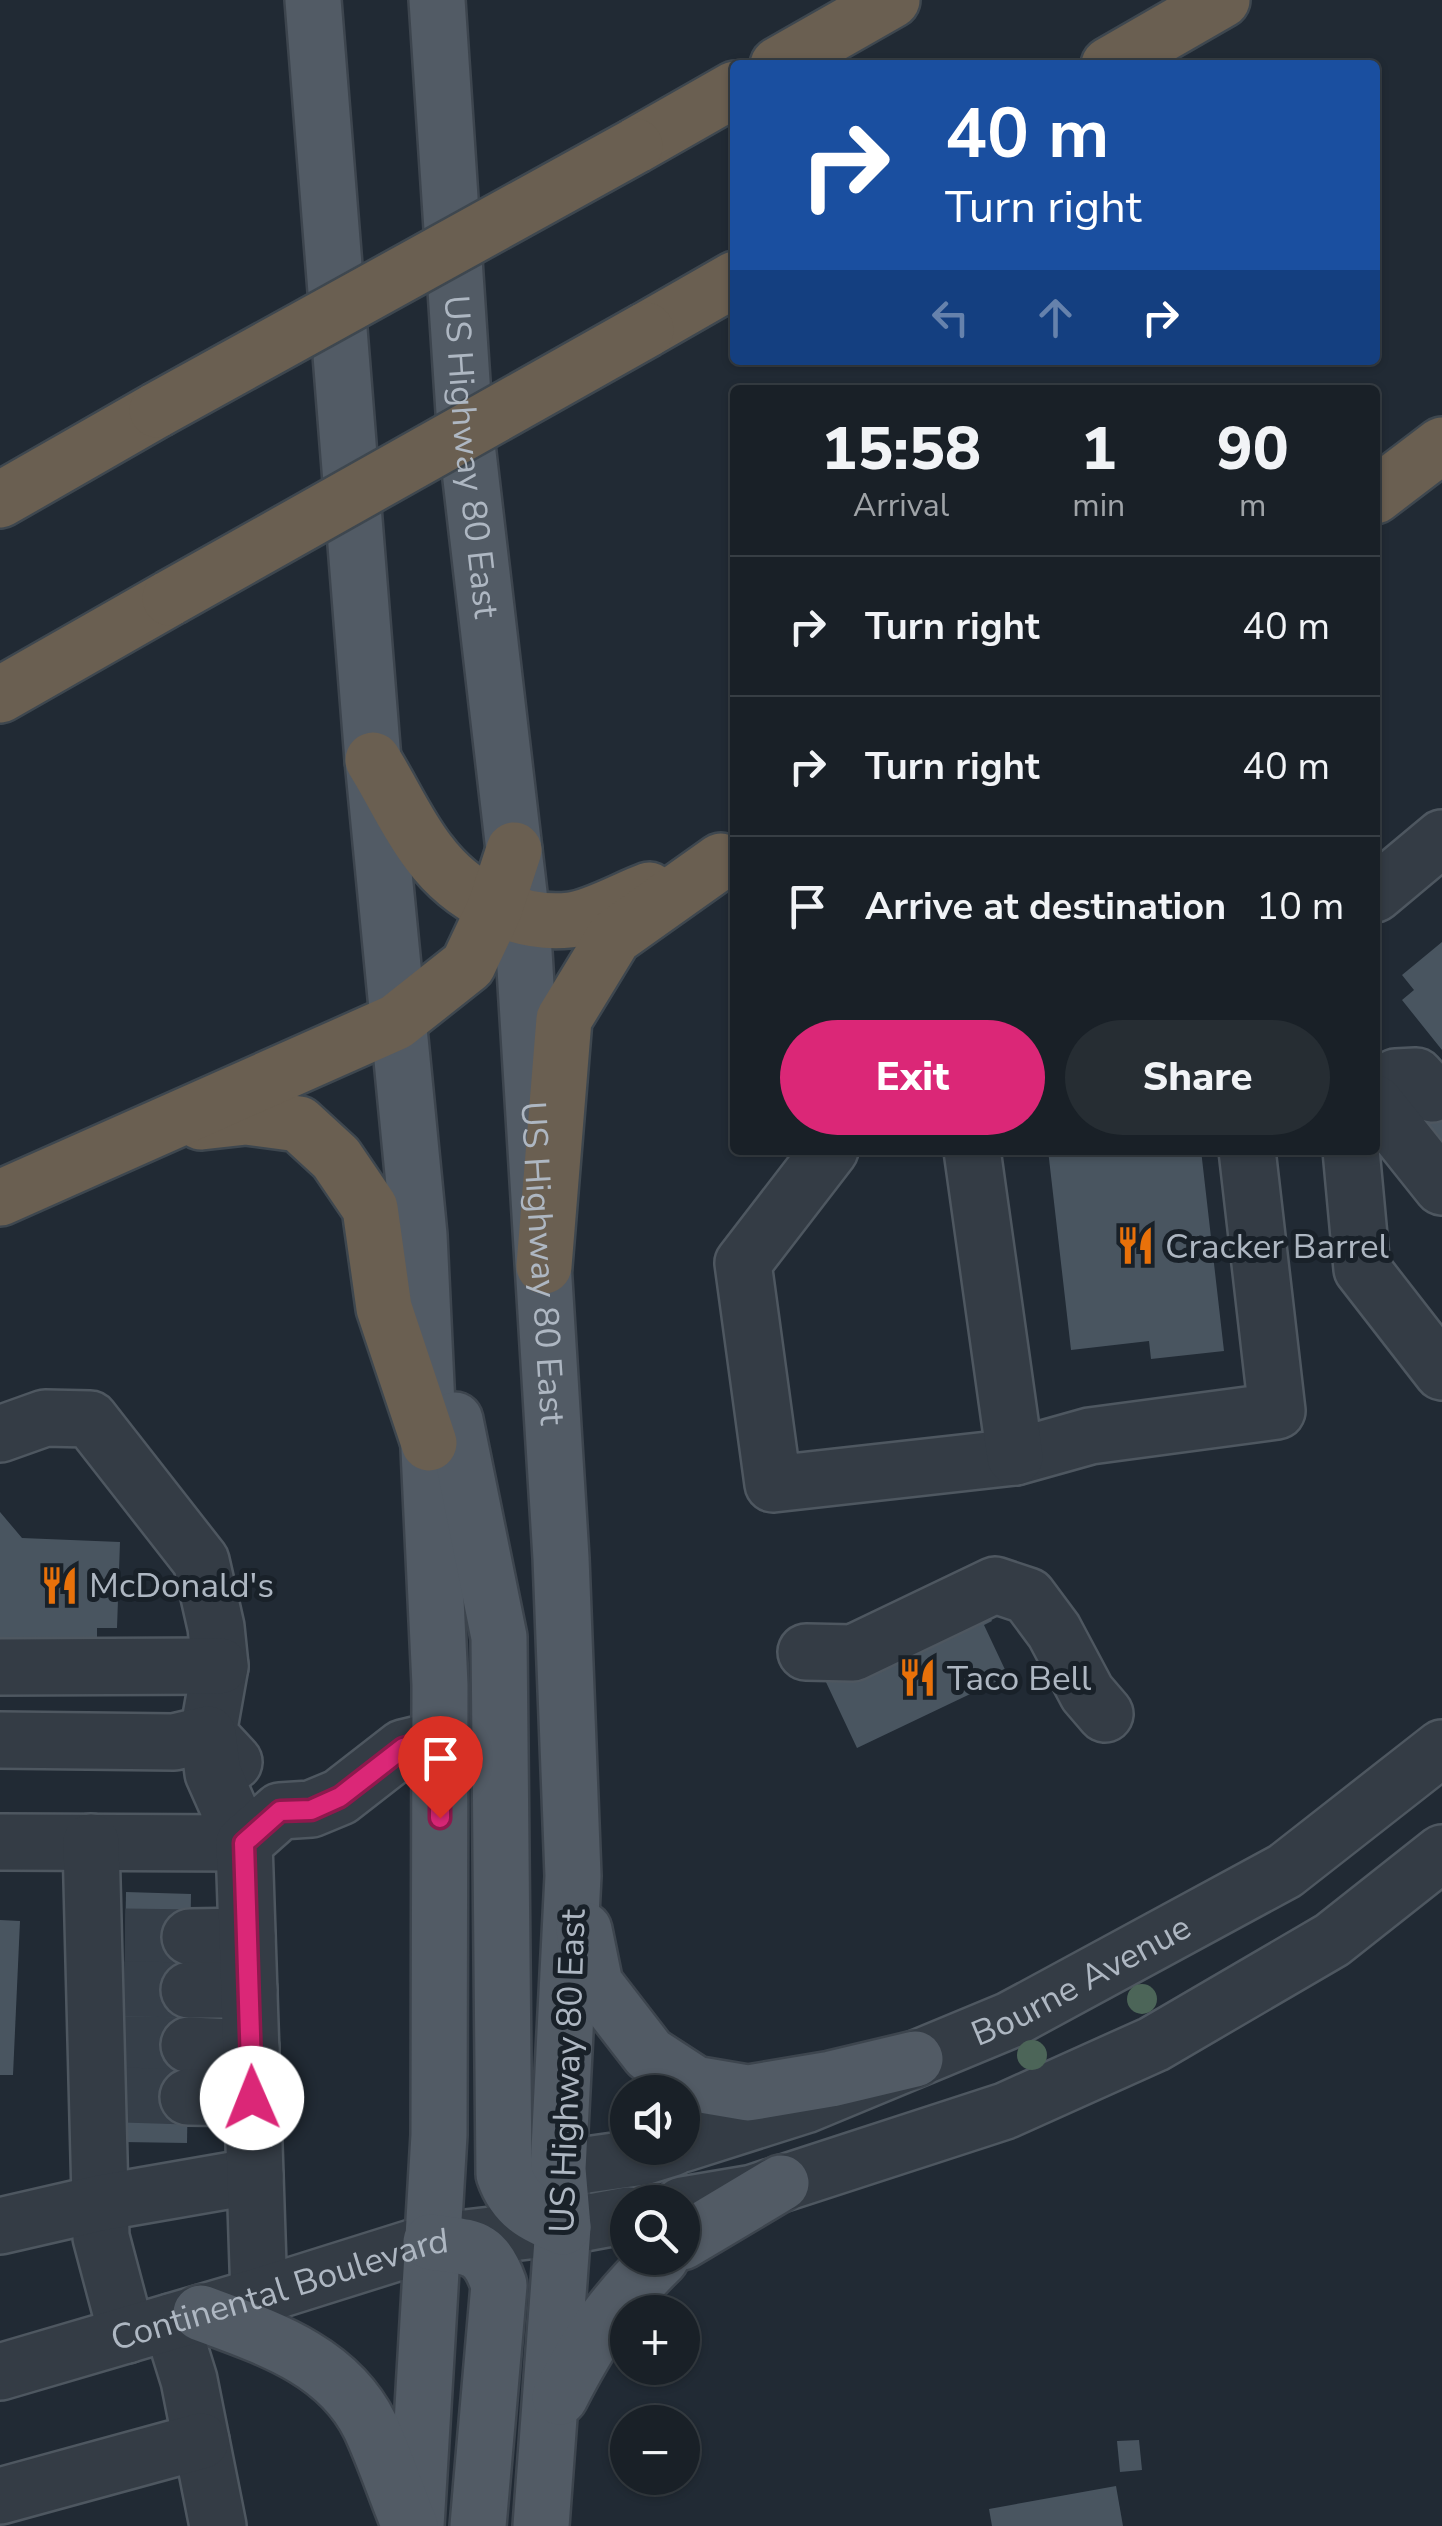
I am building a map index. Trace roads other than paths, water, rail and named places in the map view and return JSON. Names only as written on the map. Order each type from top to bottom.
[{"type":"highway","points":[[787,60],[892,0]]},
{"type":"highway","points":[[1117,60],[1222,0]]},
{"type":"highway","points":[[0,500],[730,92]]},
{"type":"highway","points":[[0,694],[730,282]]},
{"type":"highway","points":[[1380,492],[1442,445]]},
{"type":"highway","points":[[374,760],[429,854],[454,880],[508,913],[571,920],[728,858]]},
{"type":"highway","points":[[0,1198],[396,1022],[468,965],[508,913],[514,850]]},
{"type":"highway","points":[[544,1266],[564,1018],[614,937],[728,858]]},
{"type":"highway","points":[[168,1126],[246,1117],[299,1124],[336,1158],[370,1208],[384,1308],[428,1443]]},
{"type":"main road","points":[[313,0],[396,1022],[419,1235],[440,1738],[439,2135],[413,2526]]},
{"type":"main road","name":"US Highway 80 East","points":[[437,0],[466,427],[514,850]]},
{"type":"main road","name":"US Highway 80 East","points":[[508,913],[544,1266],[574,1876],[558,2169],[564,2227],[541,2526]]},
{"type":"main road","points":[[419,1235],[498,1637],[504,2174],[512,2196],[536,2215],[564,2227]]},
{"type":"main road","points":[[574,1876],[595,1984],[649,2054],[695,2084],[748,2093],[915,2059]]},
{"type":"main road","points":[[700,2231],[781,2183]]},
{"type":"main road","points":[[431,2242],[474,2249],[491,2261],[499,2286],[478,2526]]},
{"type":"main road","points":[[549,2418],[590,2338],[644,2275]]},
{"type":"main road","points":[[167,2324],[281,2342],[331,2374],[368,2422],[413,2526]]},
{"type":"street","points":[[1380,890],[1442,838]]},
{"type":"street","points":[[1380,1090],[1396,1077],[1416,1076],[1432,1094]]},
{"type":"street","points":[[1380,1109],[1442,1186]]},
{"type":"street","points":[[826,1155],[743,1263],[772,1484],[1015,1457],[1090,1436],[1277,1412],[1248,1155]]},
{"type":"street","points":[[973,1155],[1015,1457]]},
{"type":"street","points":[[1351,1155],[1362,1268],[1442,1372]]},
{"type":"street","points":[[0,1434],[45,1418],[90,1418],[201,1561],[216,1627],[220,1666],[208,1734],[262,1827],[247,1936],[259,2296]]},
{"type":"street","points":[[806,1652],[853,1653],[995,1585],[1028,1596],[1054,1631],[1086,1693],[1104,1714]]},
{"type":"street","points":[[0,1641],[86,1644],[136,1666]]},
{"type":"street","points":[[0,1667],[220,1666]]},
{"type":"street","points":[[0,1740],[174,1742],[208,1734]]},
{"type":"street","points":[[0,1842],[91,1842],[262,1827],[340,1797],[403,1748],[440,1738]]},
{"type":"street","name":"Bourne Avenue","points":[[700,2138],[804,2105],[1010,2020],[1285,1871],[1442,1748]]},
{"type":"street","points":[[91,1842],[109,1962],[110,2069],[101,2237],[167,2324],[189,2380],[218,2526]]},
{"type":"street","points":[[700,2202],[752,2193],[1005,2111],[1154,2044],[1332,1940],[1442,1853]]},
{"type":"street","points":[[247,1936],[190,1963],[249,1990]]},
{"type":"street","points":[[188,2071],[252,2073]]},
{"type":"street","points":[[431,2242],[558,2169],[610,2162]]},
{"type":"street","points":[[0,2226],[100,2203],[255,2176]]},
{"type":"street","points":[[564,2227],[610,2218]]},
{"type":"street","name":"Continental Boulevard","points":[[0,2372],[431,2242],[564,2227]]},
{"type":"street","points":[[0,2496],[201,2441]]},
{"type":"tunnel","points":[[125,1936],[190,1937]]},
{"type":"tunnel","points":[[124,1989],[189,1990]]},
{"type":"tunnel","points":[[124,2044],[189,2045]]},
{"type":"tunnel","points":[[124,2095],[188,2097]]},
{"type":"place","name":"Cracker Barrel","points":[[1135,1246]]},
{"type":"place","name":"McDonald's","points":[[59,1585]]},
{"type":"place","name":"Taco Bell","points":[[917,1678]]}]
